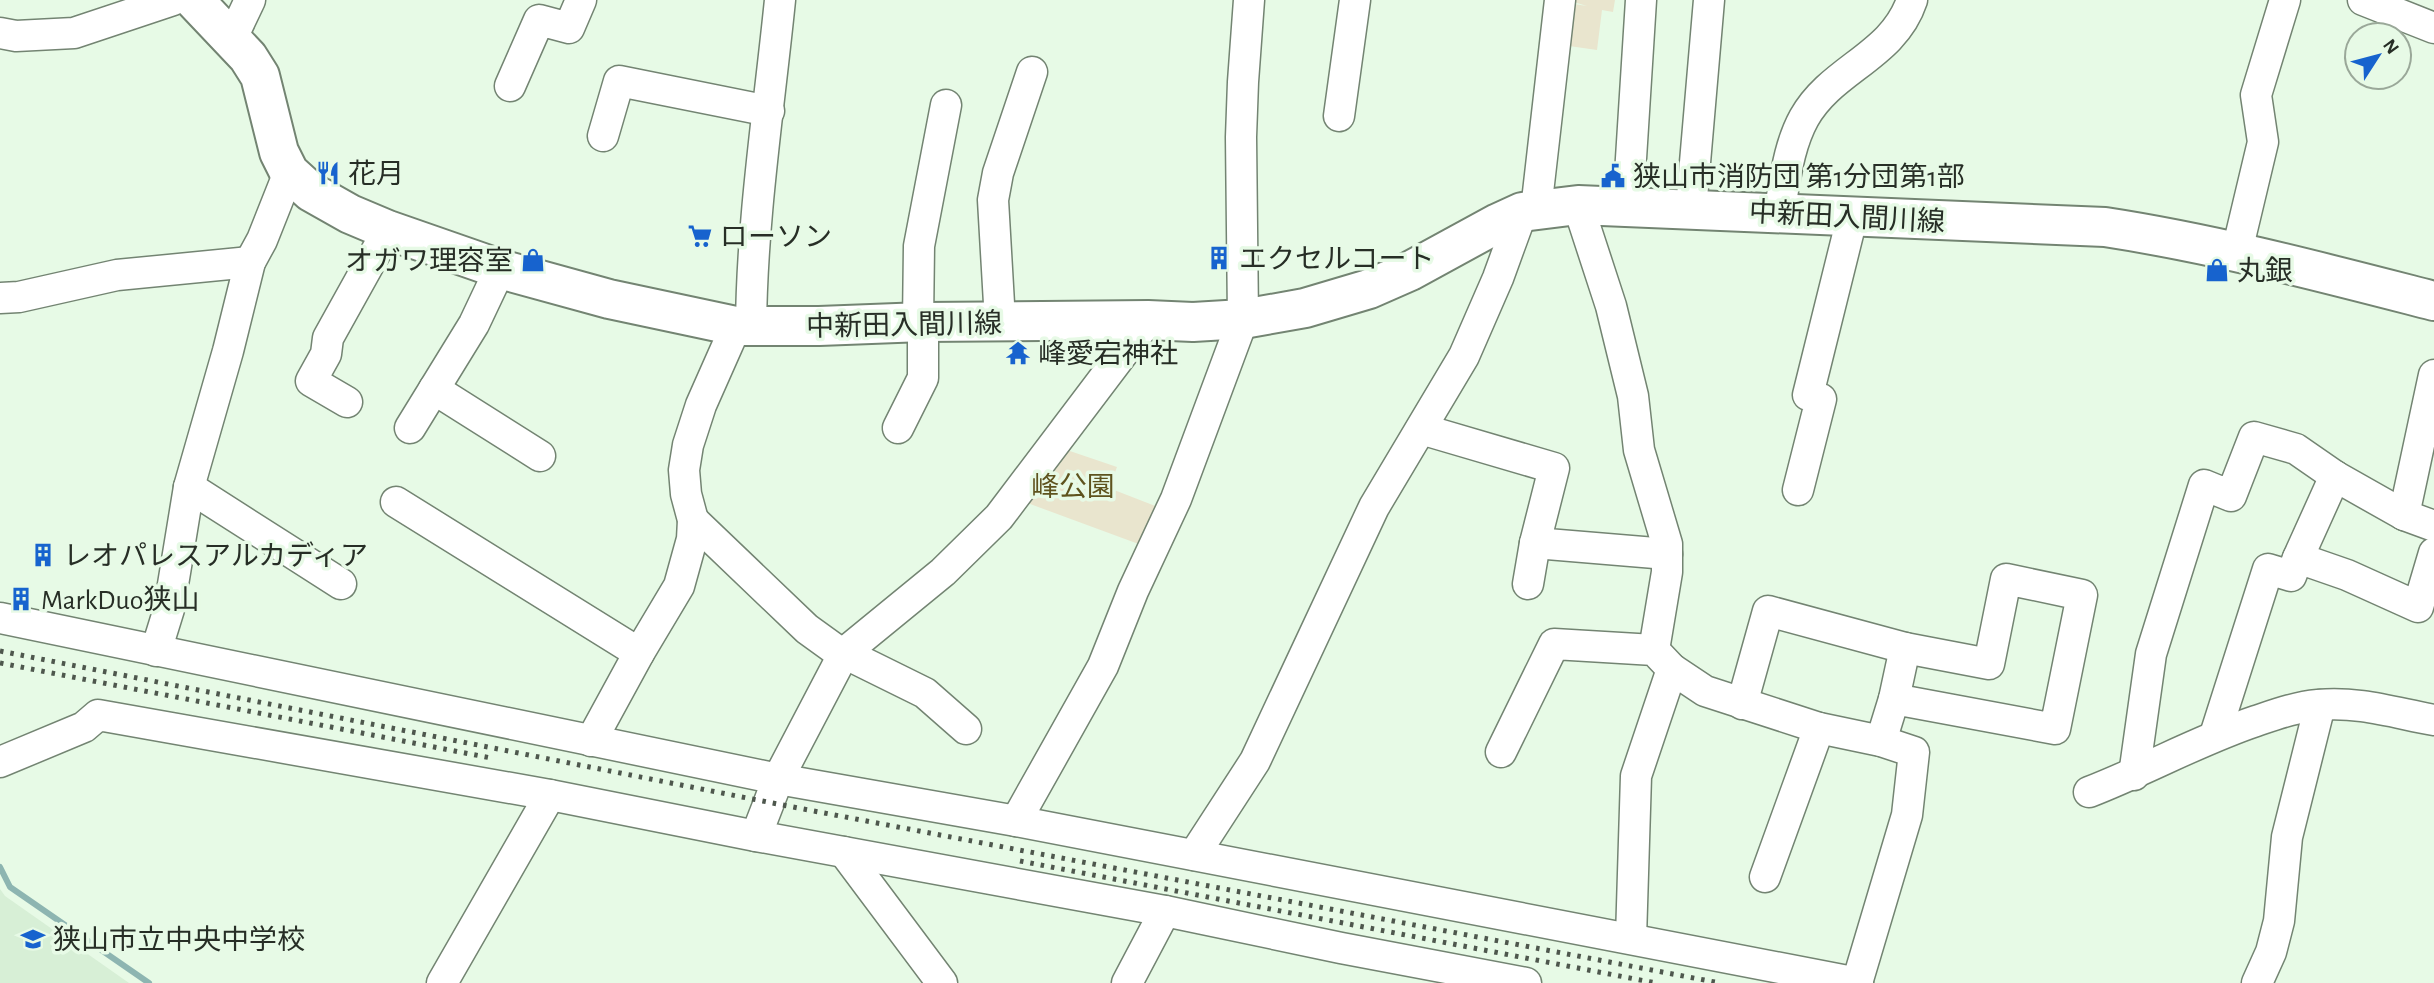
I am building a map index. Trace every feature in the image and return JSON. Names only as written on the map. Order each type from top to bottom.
[{"type":"main road","name":"中新田入間川線","points":[[194,0],[232,38],[260,76],[272,130],[289,172],[311,192],[350,214],[388,230],[500,270],[609,299],[743,327],[1000,321],[1193,322],[1243,319],[1306,308],[1369,289],[1409,271],[1498,223],[1529,211],[1578,205],[2105,227],[2237,251],[2434,301]]},
{"type":"street","points":[[0,33],[16,36],[74,33],[173,0]]},
{"type":"street","points":[[232,38],[250,0]]},
{"type":"street","points":[[510,86],[539,20],[569,28],[580,0]]},
{"type":"street","points":[[591,741],[679,586],[692,538],[693,520],[686,494],[684,470],[688,445],[701,405],[743,327],[780,0]]},
{"type":"street","points":[[1016,821],[1103,666],[1133,591],[1177,499],[1243,319],[1242,82],[1249,0]]},
{"type":"street","points":[[1339,116],[1355,0]]},
{"type":"street","points":[[1194,855],[1255,761],[1374,507],[1464,356],[1529,211],[1560,0]]},
{"type":"street","points":[[1628,206],[1641,0]]},
{"type":"street","points":[[1691,209],[1709,0]]},
{"type":"street","points":[[1779,213],[1791,149],[1804,118],[1825,92],[1898,29],[1907,16],[1912,0]]},
{"type":"street","points":[[2237,251],[2263,142],[2256,95],[2285,0]]},
{"type":"street","points":[[2363,0],[2434,28]]},
{"type":"street","points":[[1000,321],[993,200],[998,173],[1032,72]]},
{"type":"street","points":[[603,136],[619,81],[769,111]]},
{"type":"street","points":[[898,428],[923,378],[919,246],[946,105]]},
{"type":"street","points":[[156,651],[169,609],[189,487],[250,262],[262,240],[289,172]]},
{"type":"street","points":[[1578,205],[1611,306],[1633,396],[1639,450],[1667,544],[1663,659],[1636,776],[1631,938]]},
{"type":"street","points":[[1798,490],[1821,399],[1808,395],[1852,218]]},
{"type":"street","points":[[347,402],[311,381],[326,354],[328,338],[388,230]]},
{"type":"street","points":[[0,298],[19,297],[117,275],[250,262]]},
{"type":"street","points":[[410,428],[474,324],[500,270]]},
{"type":"street","points":[[756,836],[778,779],[844,654],[943,572],[999,517],[1148,320]]},
{"type":"street","points":[[2404,515],[2434,375]]},
{"type":"street","points":[[434,389],[540,456]]},
{"type":"street","points":[[1421,429],[1554,468],[1535,543],[1528,584]]},
{"type":"street","points":[[2134,775],[2151,654],[2204,485],[2231,496],[2253,437],[2296,449],[2335,476],[2404,515],[2434,526]]},
{"type":"street","points":[[2215,735],[2268,569],[2291,576],[2335,476]]},
{"type":"street","points":[[189,487],[341,583]]},
{"type":"street","points":[[397,502],[639,653]]},
{"type":"street","points":[[693,520],[807,629],[844,654],[925,693],[966,729]]},
{"type":"street","points":[[1535,543],[1667,554]]},
{"type":"street","points":[[2298,558],[2347,575],[2418,607],[2434,553]]},
{"type":"street","points":[[1742,704],[1768,611],[1905,648],[1989,664],[2006,579],[2082,595],[2055,729],[1894,699]]},
{"type":"street","points":[[0,618],[778,779],[1016,821],[1857,983],[1907,815],[1914,752],[1881,741],[1819,728],[1705,691],[1663,659],[1554,644],[1501,752]]},
{"type":"street","points":[[1881,741],[1905,648]]},
{"type":"street","points":[[2257,983],[2271,952],[2279,921],[2287,837],[2320,705]]},
{"type":"street","points":[[2089,792],[2134,775],[2215,735],[2294,708],[2364,705],[2434,720]]},
{"type":"street","points":[[0,762],[84,727],[98,715],[550,795],[756,836],[1166,911],[1526,983]]},
{"type":"street","points":[[1765,877],[1819,728]]},
{"type":"street","points":[[442,983],[550,795]]},
{"type":"street","points":[[844,852],[942,983]]},
{"type":"street","points":[[1127,983],[1166,911]]},
{"type":"shaded area","name":"狭山市立中央中学校","points":[[0,889],[5,896],[129,983],[0,983]]},
{"type":"green space","points":[[1567,0],[1615,0],[1613,12],[1602,10],[1597,50],[1562,45],[1567,3],[1587,6]]},
{"type":"green space","name":"峰公園","points":[[1061,448],[1117,467],[1109,488],[1163,509],[1144,546],[1022,501]]},
{"type":"waterway","points":[[0,867],[10,887],[149,983]]},
{"type":"railway","points":[[0,651],[798,808],[1720,983]]},
{"type":"railway","points":[[0,663],[491,758]]},
{"type":"railway","points":[[1020,861],[1656,983]]},
{"type":"place","name":"花月","points":[[328,173]]},
{"type":"place","name":"狭山市消防団 第1分団第1部","points":[[1613,176]]},
{"type":"place","name":"ローソン","points":[[700,236]]},
{"type":"place","name":"エクセルコート","points":[[1219,258]]},
{"type":"place","name":"オガワ理容室","points":[[533,260]]},
{"type":"place","name":"丸銀","points":[[2217,270]]},
{"type":"place","name":"峰愛宕神社","points":[[1018,353]]},
{"type":"place","name":"レオパレスアルカディア","points":[[43,555]]},
{"type":"place","name":"MarkDuo狭山","points":[[21,599]]},
{"type":"place","name":"狭山市立中央中学校","points":[[33,939]]}]
